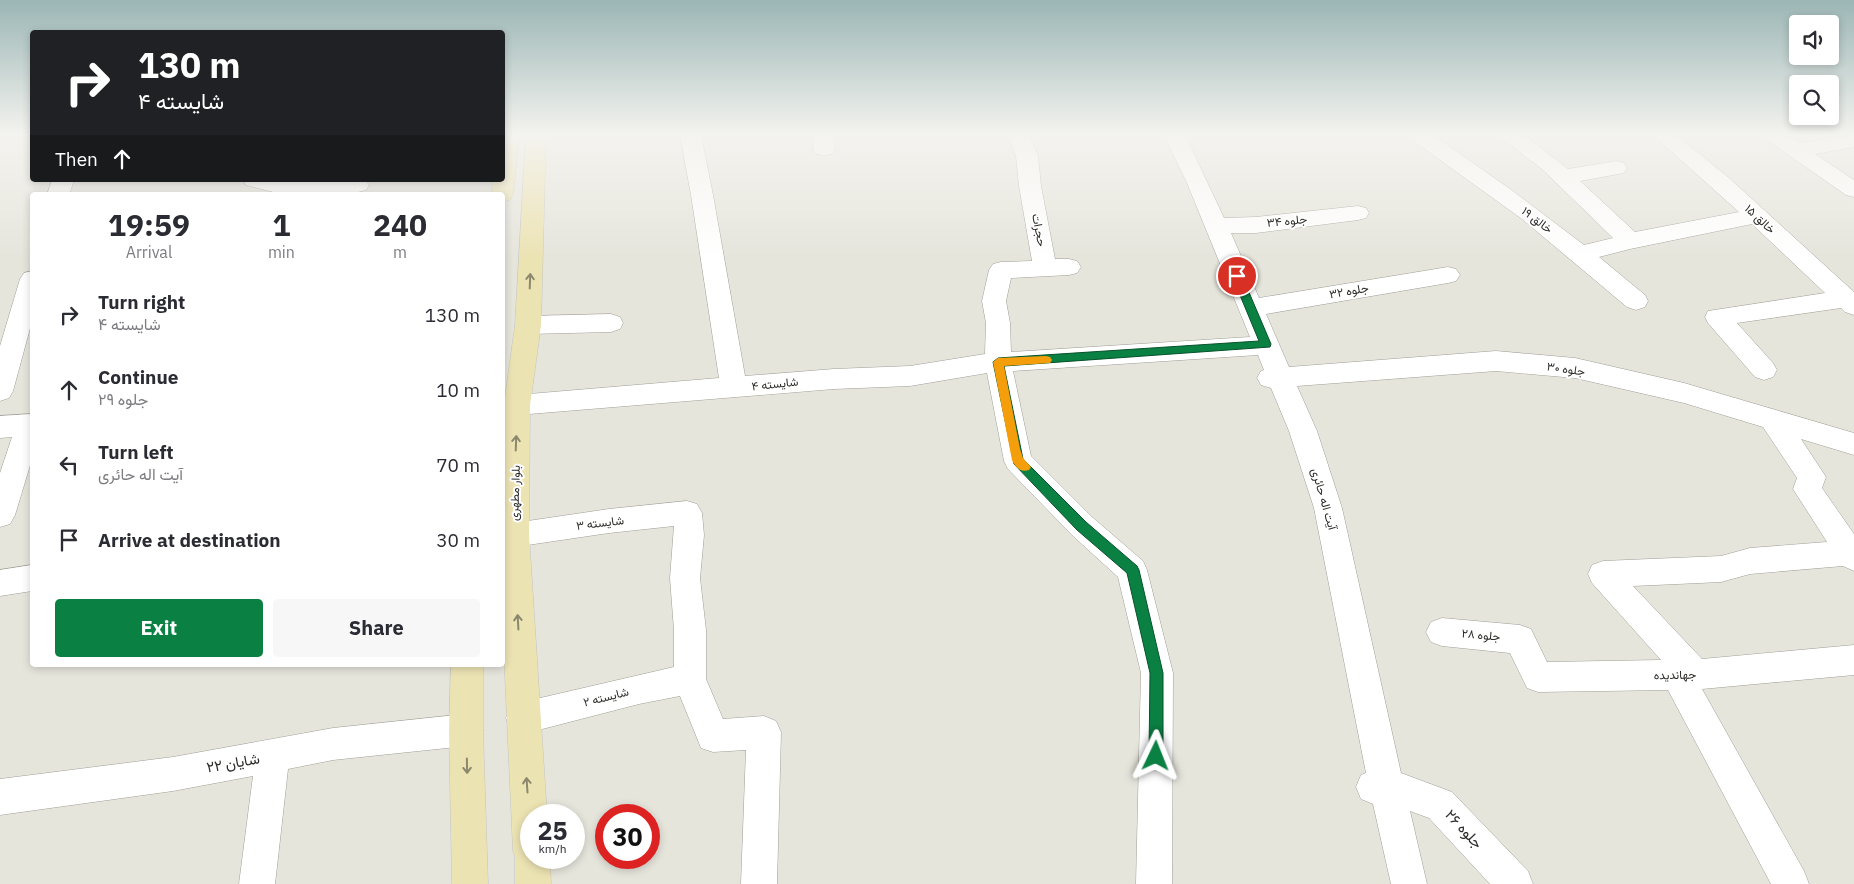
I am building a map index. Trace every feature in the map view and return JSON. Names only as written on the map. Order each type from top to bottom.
[{"type":"main road","name":"بلوار مطهری","points":[[528,804],[514,535],[517,405],[528,325],[534,176]]},
{"type":"main road","points":[[467,667],[466,730],[470,884]]},
{"type":"main road","points":[[532,869],[533,884]]},
{"type":"street","points":[[698,176],[734,388]]},
{"type":"street","name":"حجرات","points":[[1029,176],[1045,268]]},
{"type":"street","name":"آیت اله حائری","points":[[1183,176],[1275,378],[1303,431],[1328,508],[1379,786],[1393,884]]},
{"type":"street","name":"آیت اله حائری","points":[[1193,176],[1251,308],[1261,345]]},
{"type":"street","name":"خالق ۱۹","points":[[1477,176],[1585,256],[1636,301]]},
{"type":"street","points":[[1563,177],[1567,176]]},
{"type":"street","name":"خالق ۱۵","points":[[1713,176],[1850,303]]},
{"type":"street","points":[[1834,176],[1854,190]]},
{"type":"street","points":[[1563,177],[1630,241]]},
{"type":"street","points":[[261,182],[281,188],[358,187]]},
{"type":"street","name":"جلوه ۳۴","points":[[1216,226],[1256,225],[1358,213]]},
{"type":"street","points":[[1585,256],[1630,241],[1756,216]]},
{"type":"street","points":[[1069,267],[1001,270],[994,301],[998,323],[998,362],[1018,460],[1082,526],[1132,570],[1157,673],[1154,884]]},
{"type":"street","name":"جلوه ۳۲","points":[[1251,308],[1448,275]]},
{"type":"street","points":[[0,391],[30,286]]},
{"type":"street","points":[[1764,370],[1717,318],[1850,303]]},
{"type":"street","points":[[528,325],[611,323]]},
{"type":"street","name":"شایسته ۴","points":[[517,405],[834,379],[910,376],[998,362],[1261,345]]},
{"type":"street","name":"جلوه ۳۰","points":[[1275,378],[1496,361],[1574,368],[1684,393],[1854,444]]},
{"type":"street","points":[[1772,419],[1812,477],[1808,489],[1852,555]]},
{"type":"street","points":[[0,427],[30,425]]},
{"type":"street","points":[[0,515],[30,428]]},
{"type":"street","name":"شایسته ۳","points":[[514,535],[609,521],[687,514],[689,535],[685,578],[690,630],[690,679]]},
{"type":"street","points":[[1791,884],[1686,675],[1603,574],[1721,569],[1750,561],[1852,555]]},
{"type":"street","points":[[0,583],[30,578]]},
{"type":"street","name":"جلوه ۲۸","points":[[1442,632],[1520,639]]},
{"type":"street","name":"جهاندیده","points":[[1520,639],[1538,677],[1686,675],[1854,660]]},
{"type":"street","points":[[690,679],[713,736],[764,732],[759,884]]},
{"type":"street","name":"شایسته ۲","points":[[523,718],[639,689],[690,679]]},
{"type":"street","name":"شایان ۲۲","points":[[0,797],[173,774],[333,744],[466,730]]},
{"type":"street","points":[[257,884],[273,755]]},
{"type":"street","name":"آیت اله حائری","points":[[1379,786],[1409,884]]},
{"type":"street","name":"جلوه ۲۶","points":[[1379,786],[1440,804],[1516,884]]},
{"type":"slow traffic","points":[[1025,467],[1018,460],[1015,449],[998,362],[1046,360]]},
{"type":"route","points":[[1156,756],[1157,673],[1132,570],[1082,526],[1018,460],[998,362],[1266,344],[1237,276]]}]
